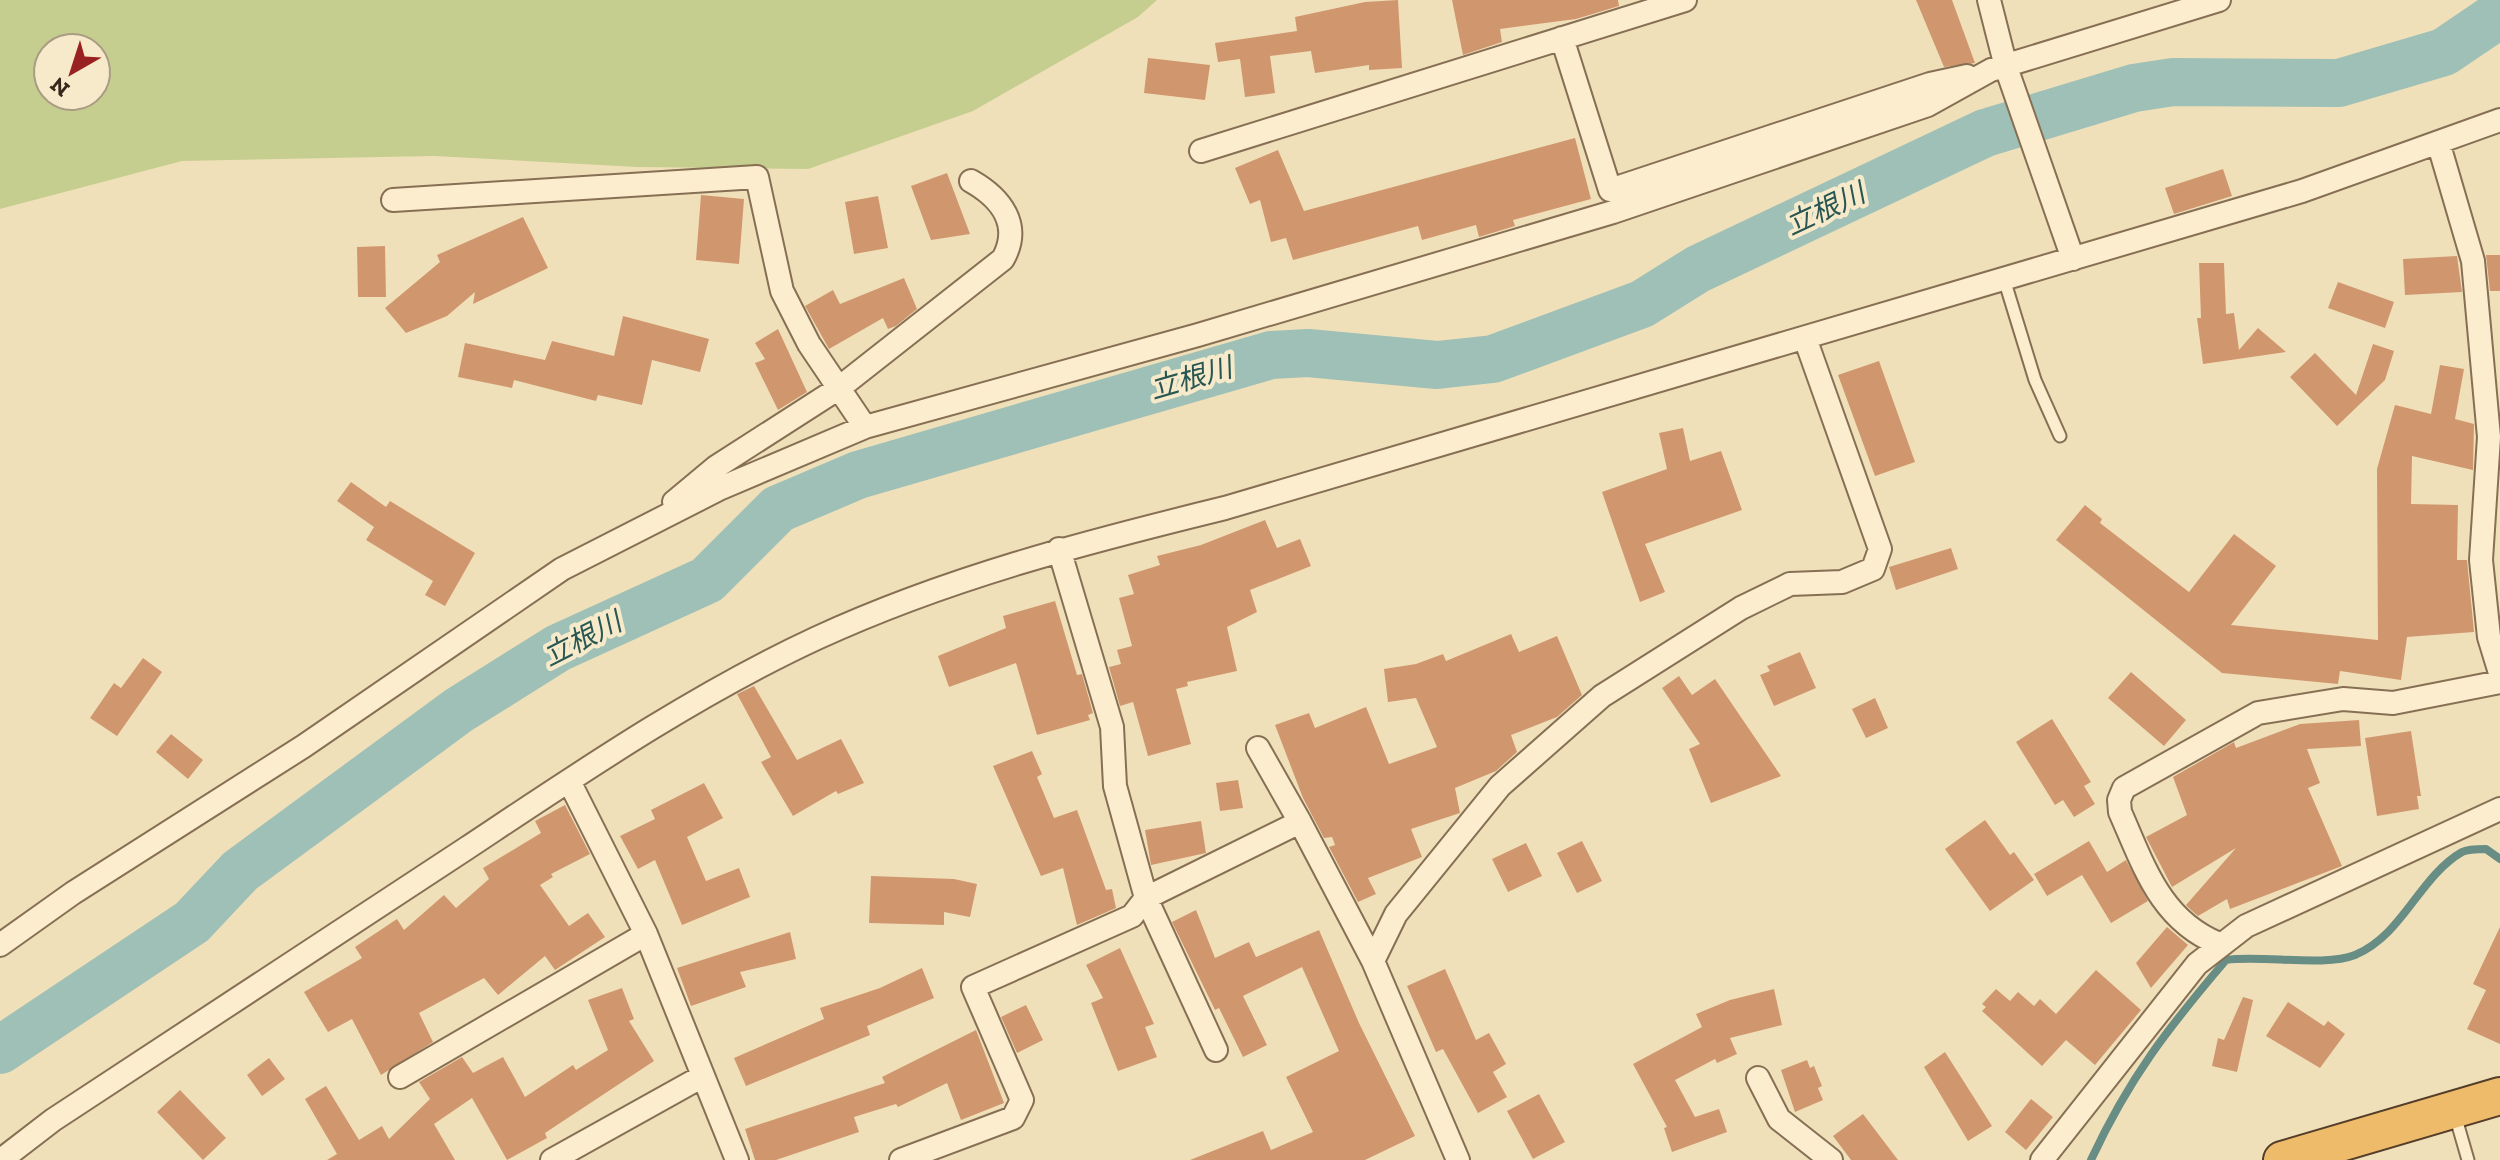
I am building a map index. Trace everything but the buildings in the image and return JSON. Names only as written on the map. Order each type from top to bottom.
[{"type":"highway","points":[[2282,1160],[2500,1096]]},
{"type":"street","points":[[1201,151],[1685,0]]},
{"type":"street","points":[[1989,0],[2002,71],[2073,259]]},
{"type":"street","points":[[0,945],[73,893],[304,746],[562,569],[721,488],[865,427],[1198,335],[1613,212],[1928,105],[2002,71],[2219,0]]},
{"type":"street","points":[[1562,38],[1610,190],[1930,84],[2002,71]]},
{"type":"street","points":[[3,1153],[569,781],[736,680],[818,638],[935,591],[1059,549],[1225,508],[2302,191],[2439,145],[2500,120]]},
{"type":"street","points":[[2439,145],[2473,261],[2492,507],[2481,560],[2489,637],[2500,673]]},
{"type":"street","points":[[393,200],[757,177],[782,291],[809,344],[865,427]]},
{"type":"street","points":[[649,524],[716,467],[839,388],[1003,259],[1012,235],[1010,223],[990,192],[971,181]]},
{"type":"street","points":[[1373,961],[1396,914],[1500,786],[1602,696],[1741,608],[1790,584],[1842,582],[1873,569],[1880,549],[1805,338]]},
{"type":"street","points":[[1059,549],[1112,727],[1115,786],[1146,898],[1216,1050]]},
{"type":"street","points":[[2219,944],[2197,935],[2158,897],[2120,812],[2119,800],[2131,781],[2169,766],[2258,713],[2343,699],[2393,703],[2500,682]]},
{"type":"street","points":[[1258,748],[1373,961],[1458,1160]]},
{"type":"street","points":[[569,781],[646,934],[737,1160]]},
{"type":"street","points":[[2042,1160],[2187,977],[2219,944],[2246,926],[2500,809]]},
{"type":"street","points":[[901,1160],[1013,1118],[1022,1100],[973,987],[1132,916],[1146,898],[1300,822]]},
{"type":"street","points":[[400,1077],[646,934]]},
{"type":"street","points":[[552,1160],[703,1076]]},
{"type":"street","points":[[1758,1078],[1779,1119],[1831,1160]]},
{"type":"lane","points":[[2004,279],[2035,380],[2060,436]]},
{"type":"lane","points":[[2454,1111],[2468,1160]]},
{"type":"green space","points":[[0,0],[1157,0],[1138,17],[973,111],[808,169],[637,167],[434,156],[182,161],[0,209]]},
{"type":"waterway","name":"立根川","points":[[0,1050],[192,922],[240,871],[459,710],[558,648],[707,580],[778,509],[858,475],[1271,355],[1308,353],[1437,365],[1493,359],[1642,304],[1698,269],[1985,133],[2134,88],[2173,82],[2339,83],[2444,52],[2500,14]]},
{"type":"waterway","points":[[2091,1160],[2120,1104],[2151,1055],[2226,960],[2310,961],[2355,955],[2386,934],[2434,876],[2462,852],[2486,849],[2500,859]]}]
